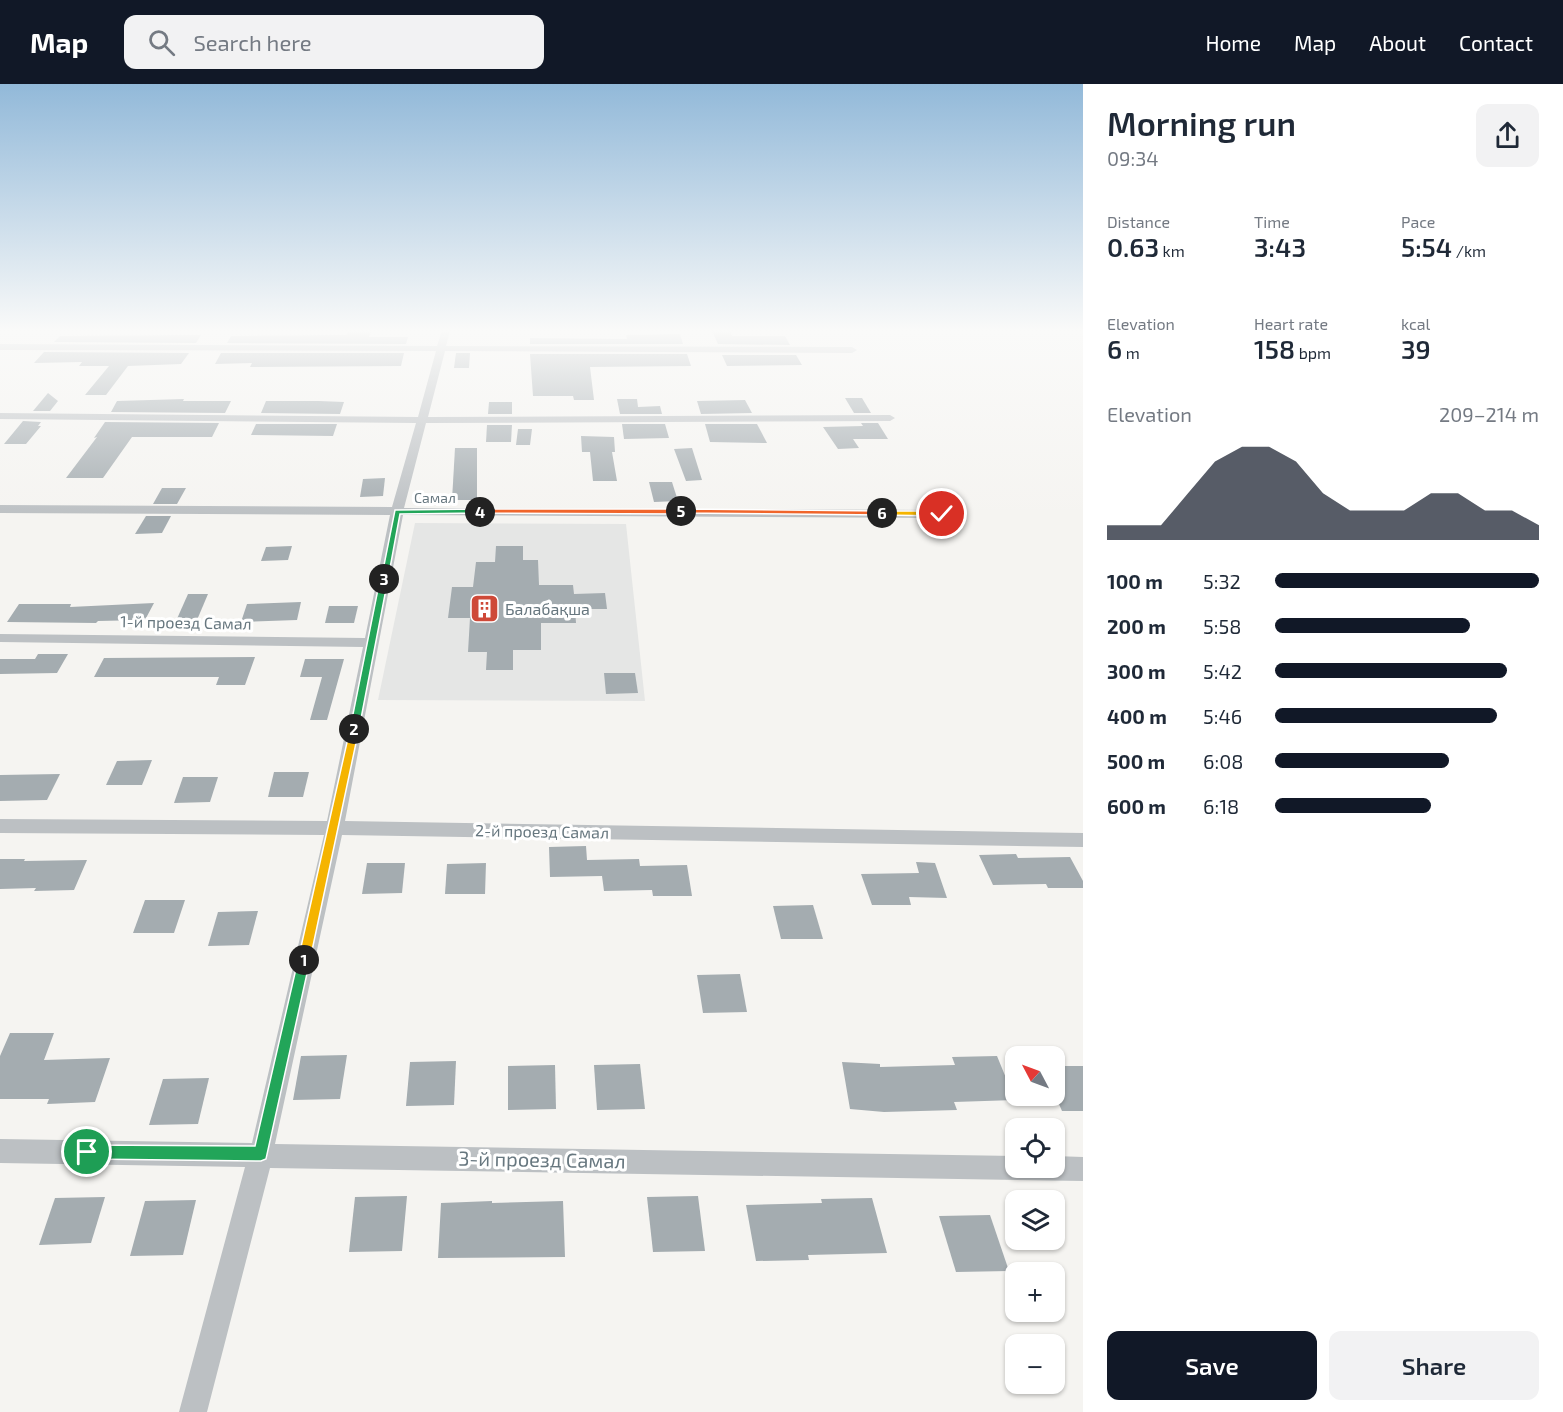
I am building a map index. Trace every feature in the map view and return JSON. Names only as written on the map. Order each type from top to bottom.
[{"type":"street","points":[[193,1412],[261,1154],[334,828],[397,512],[429,393]]},
{"type":"street","points":[[0,416],[421,420],[890,418]]},
{"type":"street","name":"Самал","points":[[0,508],[942,514]]},
{"type":"street","name":"1-й проезд Самал","points":[[0,638],[372,643]]},
{"type":"street","name":"2-й проезд Самал","points":[[0,826],[334,828],[1083,840]]},
{"type":"street","name":"3-й проезд Самал","points":[[0,1151],[1083,1169]]},
{"type":"shaded area","points":[[415,523],[626,524],[645,701],[378,700]]},
{"type":"building","points":[[48,393],[58,401],[50,411],[33,411]]},
{"type":"building","points":[[87,393],[108,393],[106,395],[85,395]]},
{"type":"building","points":[[533,393],[593,393],[594,400],[574,400],[573,396],[533,396]]},
{"type":"building","points":[[845,398],[862,398],[871,413],[854,413]]},
{"type":"building","points":[[184,399],[183,401],[231,401],[225,413],[111,412],[117,401]]},
{"type":"building","points":[[617,399],[637,399],[638,407],[660,406],[662,414],[620,414]]},
{"type":"building","points":[[745,400],[752,413],[701,414],[697,401]]},
{"type":"building","points":[[266,401],[344,402],[340,414],[261,413]]},
{"type":"building","points":[[489,402],[512,402],[512,414],[488,414]]},
{"type":"building","points":[[23,421],[41,422],[38,426],[41,426],[26,444],[4,444]]},
{"type":"building","points":[[105,422],[219,423],[212,437],[132,437],[103,478],[66,478],[97,437],[94,438]]},
{"type":"building","points":[[861,423],[878,423],[888,439],[853,439],[859,448],[838,449],[823,427],[863,426]]},
{"type":"building","points":[[256,424],[337,424],[333,436],[251,435]]},
{"type":"building","points":[[622,424],[665,424],[669,438],[624,439]]},
{"type":"building","points":[[705,424],[757,424],[767,443],[710,442]]},
{"type":"building","points":[[487,425],[512,425],[511,442],[486,442]]},
{"type":"building","points":[[518,429],[532,429],[530,445],[516,445]]},
{"type":"building","points":[[581,436],[614,437],[615,452],[612,452],[617,481],[593,481],[590,452],[582,452]]},
{"type":"building","points":[[455,448],[477,448],[477,500],[452,500]]},
{"type":"building","points":[[692,448],[702,480],[686,481],[674,449]]},
{"type":"building","points":[[385,478],[383,496],[360,497],[363,479]]},
{"type":"building","points":[[649,482],[672,482],[678,501],[654,502]]},
{"type":"building","points":[[162,488],[186,488],[177,504],[153,504]]},
{"type":"building","points":[[146,516],[171,516],[162,533],[135,534]]},
{"type":"building","points":[[292,546],[288,560],[261,561],[266,547]]},
{"type":"building","name":"Балабақша","points":[[496,546],[523,546],[523,560],[538,560],[539,585],[573,585],[574,594],[605,593],[607,609],[575,609],[576,623],[541,623],[541,650],[513,650],[513,670],[486,670],[487,652],[468,652],[470,618],[448,618],[452,587],[473,587],[476,562],[495,562]]},
{"type":"building","points":[[188,594],[208,594],[197,620],[176,621]]},
{"type":"building","points":[[301,602],[297,620],[241,622],[247,604]]},
{"type":"building","points":[[154,603],[145,620],[98,621],[96,623],[7,622],[19,604],[71,604],[70,607]]},
{"type":"building","points":[[329,606],[358,606],[354,623],[325,623]]},
{"type":"building","points":[[38,654],[68,654],[57,673],[0,674],[0,659],[35,659]]},
{"type":"building","points":[[255,657],[245,685],[216,685],[219,677],[94,677],[104,658]]},
{"type":"building","points":[[305,659],[344,659],[327,720],[310,720],[322,677],[300,677]]},
{"type":"building","points":[[604,673],[635,673],[638,693],[606,694]]},
{"type":"building","points":[[152,760],[142,785],[106,785],[117,761]]},
{"type":"building","points":[[274,772],[309,772],[303,797],[268,797]]},
{"type":"building","points":[[60,774],[47,800],[0,801],[0,775]]},
{"type":"building","points":[[183,777],[218,777],[210,802],[174,803]]},
{"type":"building","points":[[586,846],[587,860],[639,859],[640,866],[687,865],[692,896],[653,896],[652,890],[604,891],[602,876],[550,877],[549,847]]},
{"type":"building","points":[[1016,854],[1018,858],[1070,857],[1083,881],[1083,888],[1048,888],[1046,884],[993,885],[979,855]]},
{"type":"building","points":[[0,859],[87,860],[74,890],[34,891],[36,888],[0,889]]},
{"type":"building","points":[[916,862],[935,863],[947,898],[909,897],[911,905],[872,905],[861,874],[919,873]]},
{"type":"building","points":[[367,863],[405,863],[402,893],[362,894]]},
{"type":"building","points":[[486,863],[485,894],[445,894],[447,864]]},
{"type":"building","points":[[145,900],[185,900],[174,933],[133,933]]},
{"type":"building","points":[[813,905],[823,939],[781,939],[773,906]]},
{"type":"building","points":[[258,911],[249,945],[208,946],[218,912]]},
{"type":"building","points":[[740,974],[747,1012],[703,1013],[697,975]]},
{"type":"building","points":[[10,1033],[54,1033],[44,1060],[110,1058],[95,1102],[47,1104],[49,1099],[0,1099],[0,1056]]},
{"type":"building","points":[[347,1055],[340,1099],[293,1100],[301,1056]]},
{"type":"building","points":[[997,1056],[1005,1076],[1005,1100],[954,1102],[957,1110],[884,1112],[850,1109],[842,1062],[880,1064],[880,1067],[955,1065],[952,1057]]},
{"type":"building","points":[[456,1061],[454,1105],[406,1106],[410,1062]]},
{"type":"building","points":[[640,1064],[645,1109],[597,1110],[594,1065]]},
{"type":"building","points":[[555,1065],[556,1109],[508,1110],[508,1066]]},
{"type":"building","points":[[1065,1066],[1083,1066],[1083,1111],[1062,1111],[1060,1106],[1065,1106]]},
{"type":"building","points":[[209,1078],[198,1124],[149,1125],[163,1079]]},
{"type":"building","points":[[407,1196],[402,1251],[349,1252],[355,1197]]},
{"type":"building","points":[[698,1196],[705,1251],[653,1252],[647,1197]]},
{"type":"building","points":[[105,1197],[91,1243],[39,1245],[55,1198]]},
{"type":"building","points":[[872,1198],[887,1253],[808,1255],[809,1260],[756,1261],[746,1205],[822,1203],[821,1199]]},
{"type":"building","points":[[196,1200],[183,1255],[130,1256],[145,1201]]},
{"type":"building","points":[[492,1201],[492,1203],[563,1201],[565,1257],[438,1258],[441,1203]]},
{"type":"building","points":[[990,1215],[1006,1262],[1005,1271],[956,1272],[939,1216]]},
{"type":"place","name":"Балабақша","points":[[484,608]]},
{"type":"route","points":[[87,1152],[261,1154],[334,828],[397,512],[624,511],[942,514]]}]
